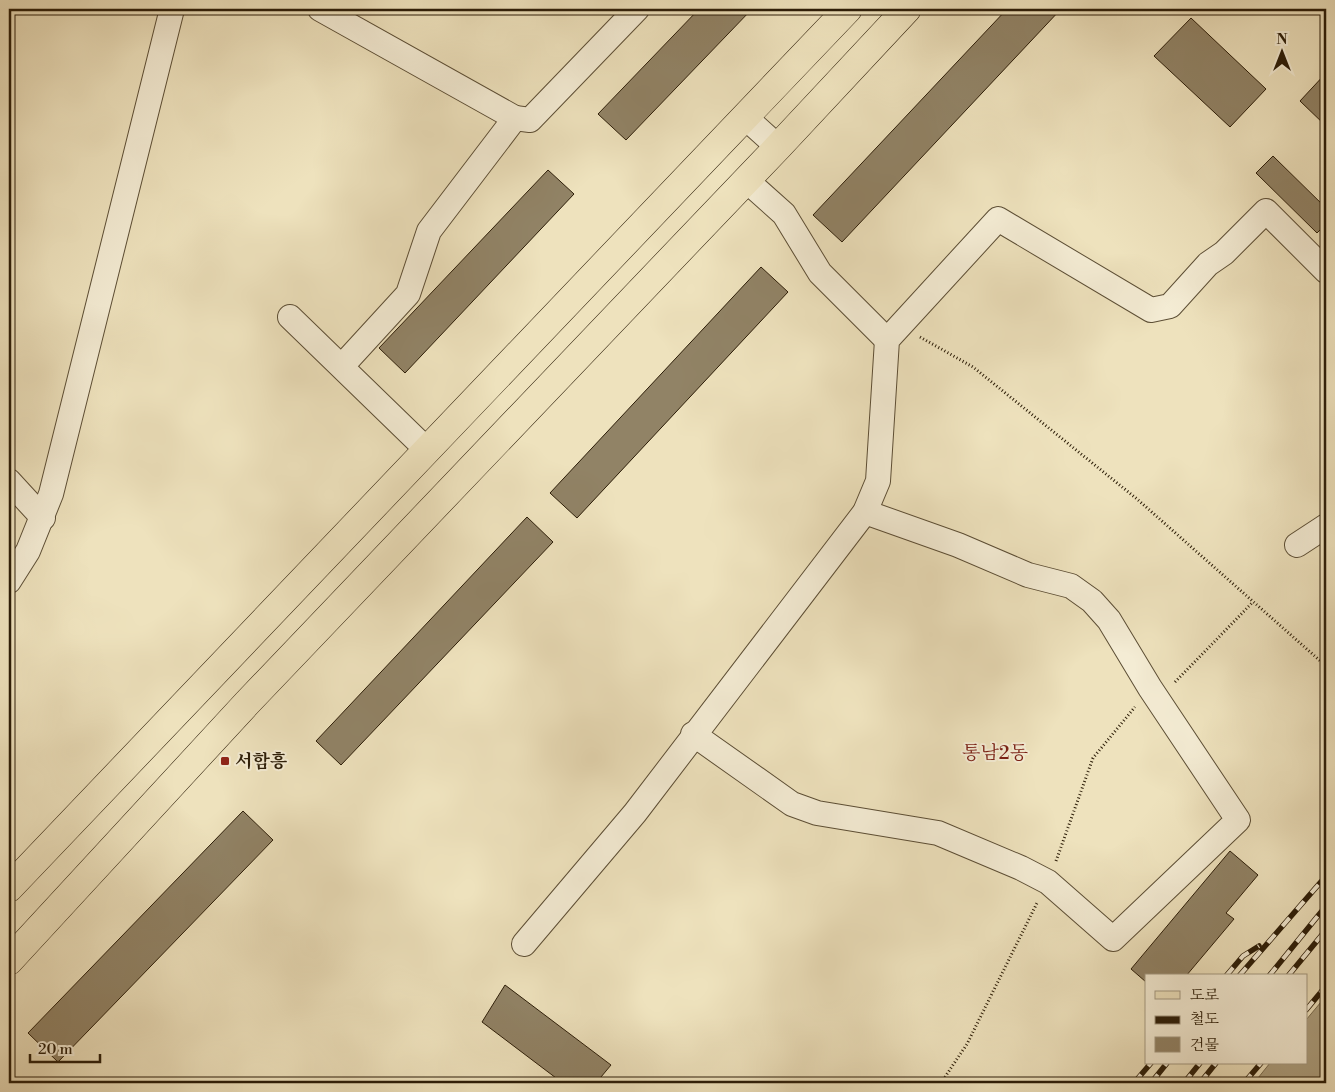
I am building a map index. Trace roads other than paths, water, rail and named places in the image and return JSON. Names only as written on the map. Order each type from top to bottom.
[{"type":"main road","points":[[9,888],[848,9]]},
{"type":"main road","points":[[9,961],[247,703],[778,147],[907,9]]},
{"type":"street","points":[[9,581],[28,551],[43,518],[51,494],[172,9]]},
{"type":"street","points":[[320,9],[515,118],[530,120],[637,9]]},
{"type":"street","points":[[342,366],[408,294],[429,231],[515,118]]},
{"type":"street","points":[[746,118],[778,147]]},
{"type":"street","points":[[746,180],[784,214],[820,273],[894,333]]},
{"type":"street","points":[[524,944],[635,813],[693,734],[864,512],[878,481],[894,333],[998,219],[1151,310],[1170,306],[1208,264],[1224,253],[1266,211],[1326,271]]},
{"type":"street","points":[[290,317],[427,450]]},
{"type":"street","points":[[9,481],[43,518]]},
{"type":"street","points":[[693,734],[792,804],[817,813],[938,833],[1021,868],[1048,882],[1113,939],[1238,820],[1157,698],[1109,620],[1092,601],[1071,586],[1028,575],[958,544],[864,512]]},
{"type":"street","points":[[1297,545],[1326,526]]},
{"type":"railway","points":[[1241,974],[1326,876]]},
{"type":"railway","points":[[1271,974],[1326,906]]},
{"type":"railway","points":[[1290,974],[1326,930]]},
{"type":"railway","points":[[1228,974],[1243,956],[1259,946]]},
{"type":"railway","points":[[1308,1008],[1326,986]]},
{"type":"railway","points":[[1134,1083],[1150,1064]]},
{"type":"railway","points":[[1151,1083],[1166,1064]]},
{"type":"railway","points":[[1184,1083],[1199,1064]]},
{"type":"railway","points":[[1200,1083],[1215,1064]]},
{"type":"railway","points":[[1244,1083],[1260,1064]]},
{"type":"place","name":"서함흥","points":[[225,761]]},
{"type":"district","name":"통남2동","points":[[995,752]]}]
